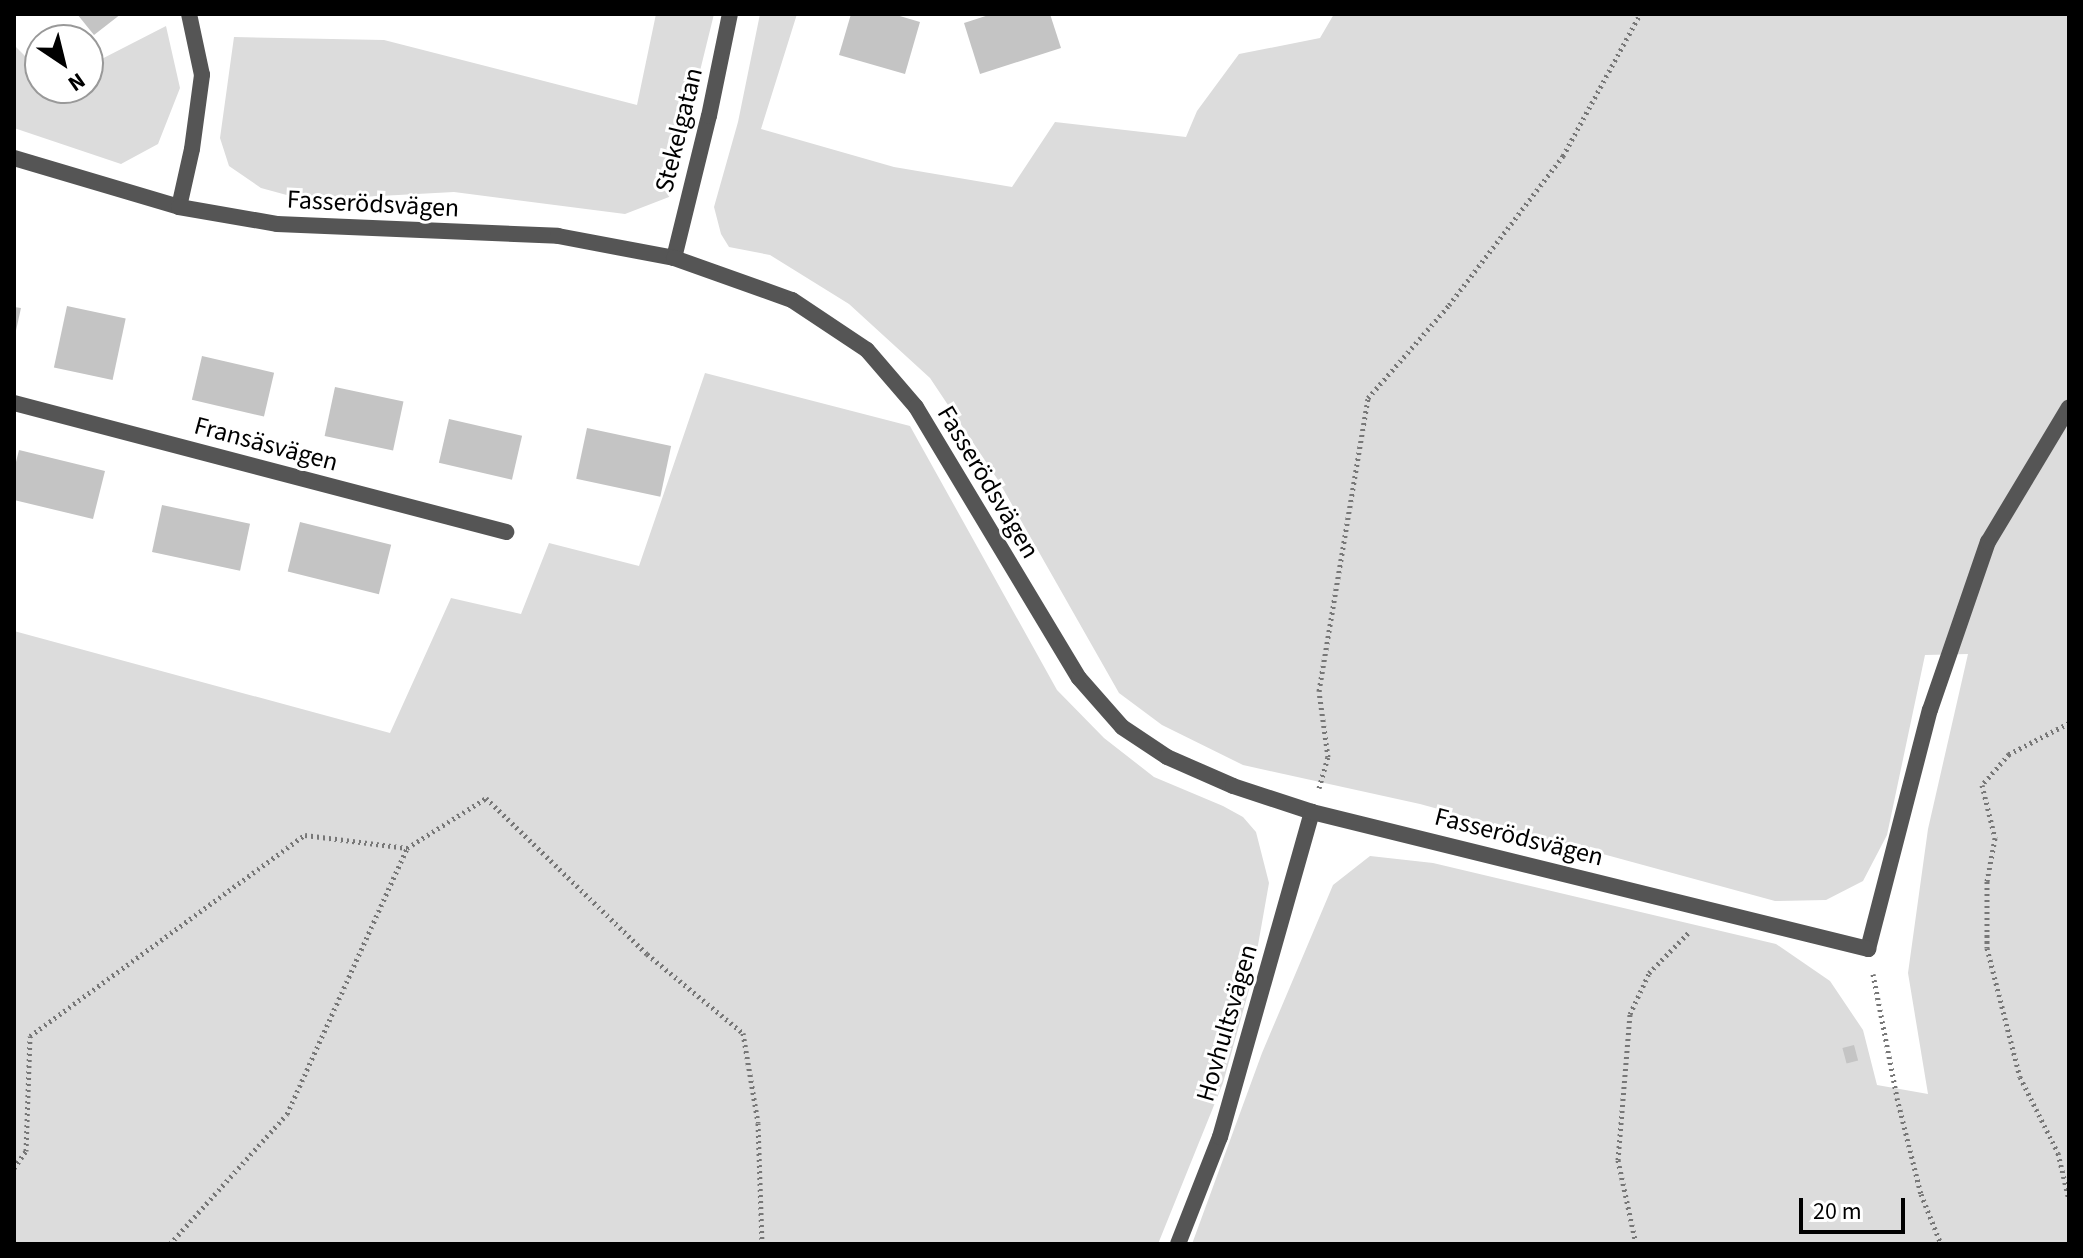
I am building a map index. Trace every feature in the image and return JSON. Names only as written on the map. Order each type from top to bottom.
[{"type":"street","points":[[179,207],[192,149],[202,75],[189,14]]},
{"type":"street","name":"Stekelgatan","points":[[674,258],[730,14]]},
{"type":"street","name":"Fasserödsvägen","points":[[14,158],[179,207],[277,224],[558,236],[674,258],[792,300],[867,350],[916,407],[1079,678],[1122,727],[1167,757],[1233,786],[1312,812],[1868,949]]},
{"type":"street","name":"Fransäsvägen","points":[[14,403],[506,532]]},
{"type":"street","points":[[1868,949],[1930,710],[1988,542],[2069,407]]},
{"type":"street","name":"Hovhultsvägen","points":[[1178,1244],[1220,1137],[1312,812]]},
{"type":"path","points":[[1312,812],[1328,757],[1319,691],[1368,398],[1449,305],[1563,156],[1640,14]]},
{"type":"path","points":[[2069,723],[2009,754],[1982,785],[1995,838],[1987,881],[1987,948],[2020,1077],[2058,1153],[2069,1200]]},
{"type":"path","points":[[170,1244],[287,1114],[407,848],[486,798],[647,954],[743,1033],[758,1123],[762,1244]]},
{"type":"path","points":[[14,1168],[26,1151],[30,1036],[305,835],[407,848]]},
{"type":"path","points":[[1636,1244],[1618,1160],[1630,1014],[1649,973],[1710,911]]},
{"type":"path","points":[[1868,949],[1897,1098],[1921,1194],[1941,1244]]},
{"type":"shaded area","points":[[656,14],[714,14],[669,197],[625,214],[454,192],[305,200],[261,188],[229,166],[220,138],[234,37],[384,40],[637,105]]},
{"type":"shaded area","points":[[760,14],[797,14],[761,129],[894,167],[1012,187],[1055,122],[1186,137],[1197,111],[1239,54],[1320,38],[1334,14],[2069,14],[2069,1244],[1192,1244],[1262,1053],[1333,885],[1370,856],[1433,863],[1776,944],[1830,981],[1863,1030],[1877,1085],[1928,1094],[1908,973],[1928,829],[1968,654],[1925,655],[1887,835],[1863,881],[1826,900],[1775,901],[1420,804],[1243,765],[1162,725],[1119,693],[998,480],[930,378],[849,304],[770,255],[729,247],[721,234],[714,207],[738,122]]},
{"type":"shaded area","points":[[166,26],[180,88],[158,144],[121,164],[14,128],[14,45],[24,55],[24,104],[104,104],[104,58]]},
{"type":"shaded area","points":[[705,373],[910,426],[1057,690],[1104,738],[1154,777],[1223,806],[1243,817],[1256,832],[1269,883],[1252,979],[1223,1083],[1158,1244],[14,1244],[14,631],[390,733],[451,598],[521,614],[549,543],[639,566]]},
{"type":"building","points":[[77,14],[121,14],[104,27],[104,24],[85,24]]},
{"type":"building","points":[[851,14],[893,14],[920,22],[905,74],[839,55]]},
{"type":"building","points":[[992,14],[1050,14],[1061,48],[980,74],[964,23]]},
{"type":"building","points":[[67,306],[126,318],[113,380],[54,368]]},
{"type":"building","points":[[14,307],[21,308],[15,335],[14,335]]},
{"type":"building","points":[[202,356],[274,373],[264,416],[192,400]]},
{"type":"building","points":[[335,387],[403,402],[393,450],[325,436]]},
{"type":"building","points":[[449,419],[522,436],[512,480],[439,463]]},
{"type":"building","points":[[587,428],[671,446],[660,497],[576,479]]},
{"type":"building","points":[[19,450],[105,471],[93,519],[14,500],[14,470]]},
{"type":"building","points":[[162,505],[250,524],[240,571],[152,552]]},
{"type":"building","points":[[300,522],[391,545],[379,594],[288,571]]},
{"type":"building","points":[[1854,1045],[1858,1060],[1847,1064],[1842,1048]]}]
